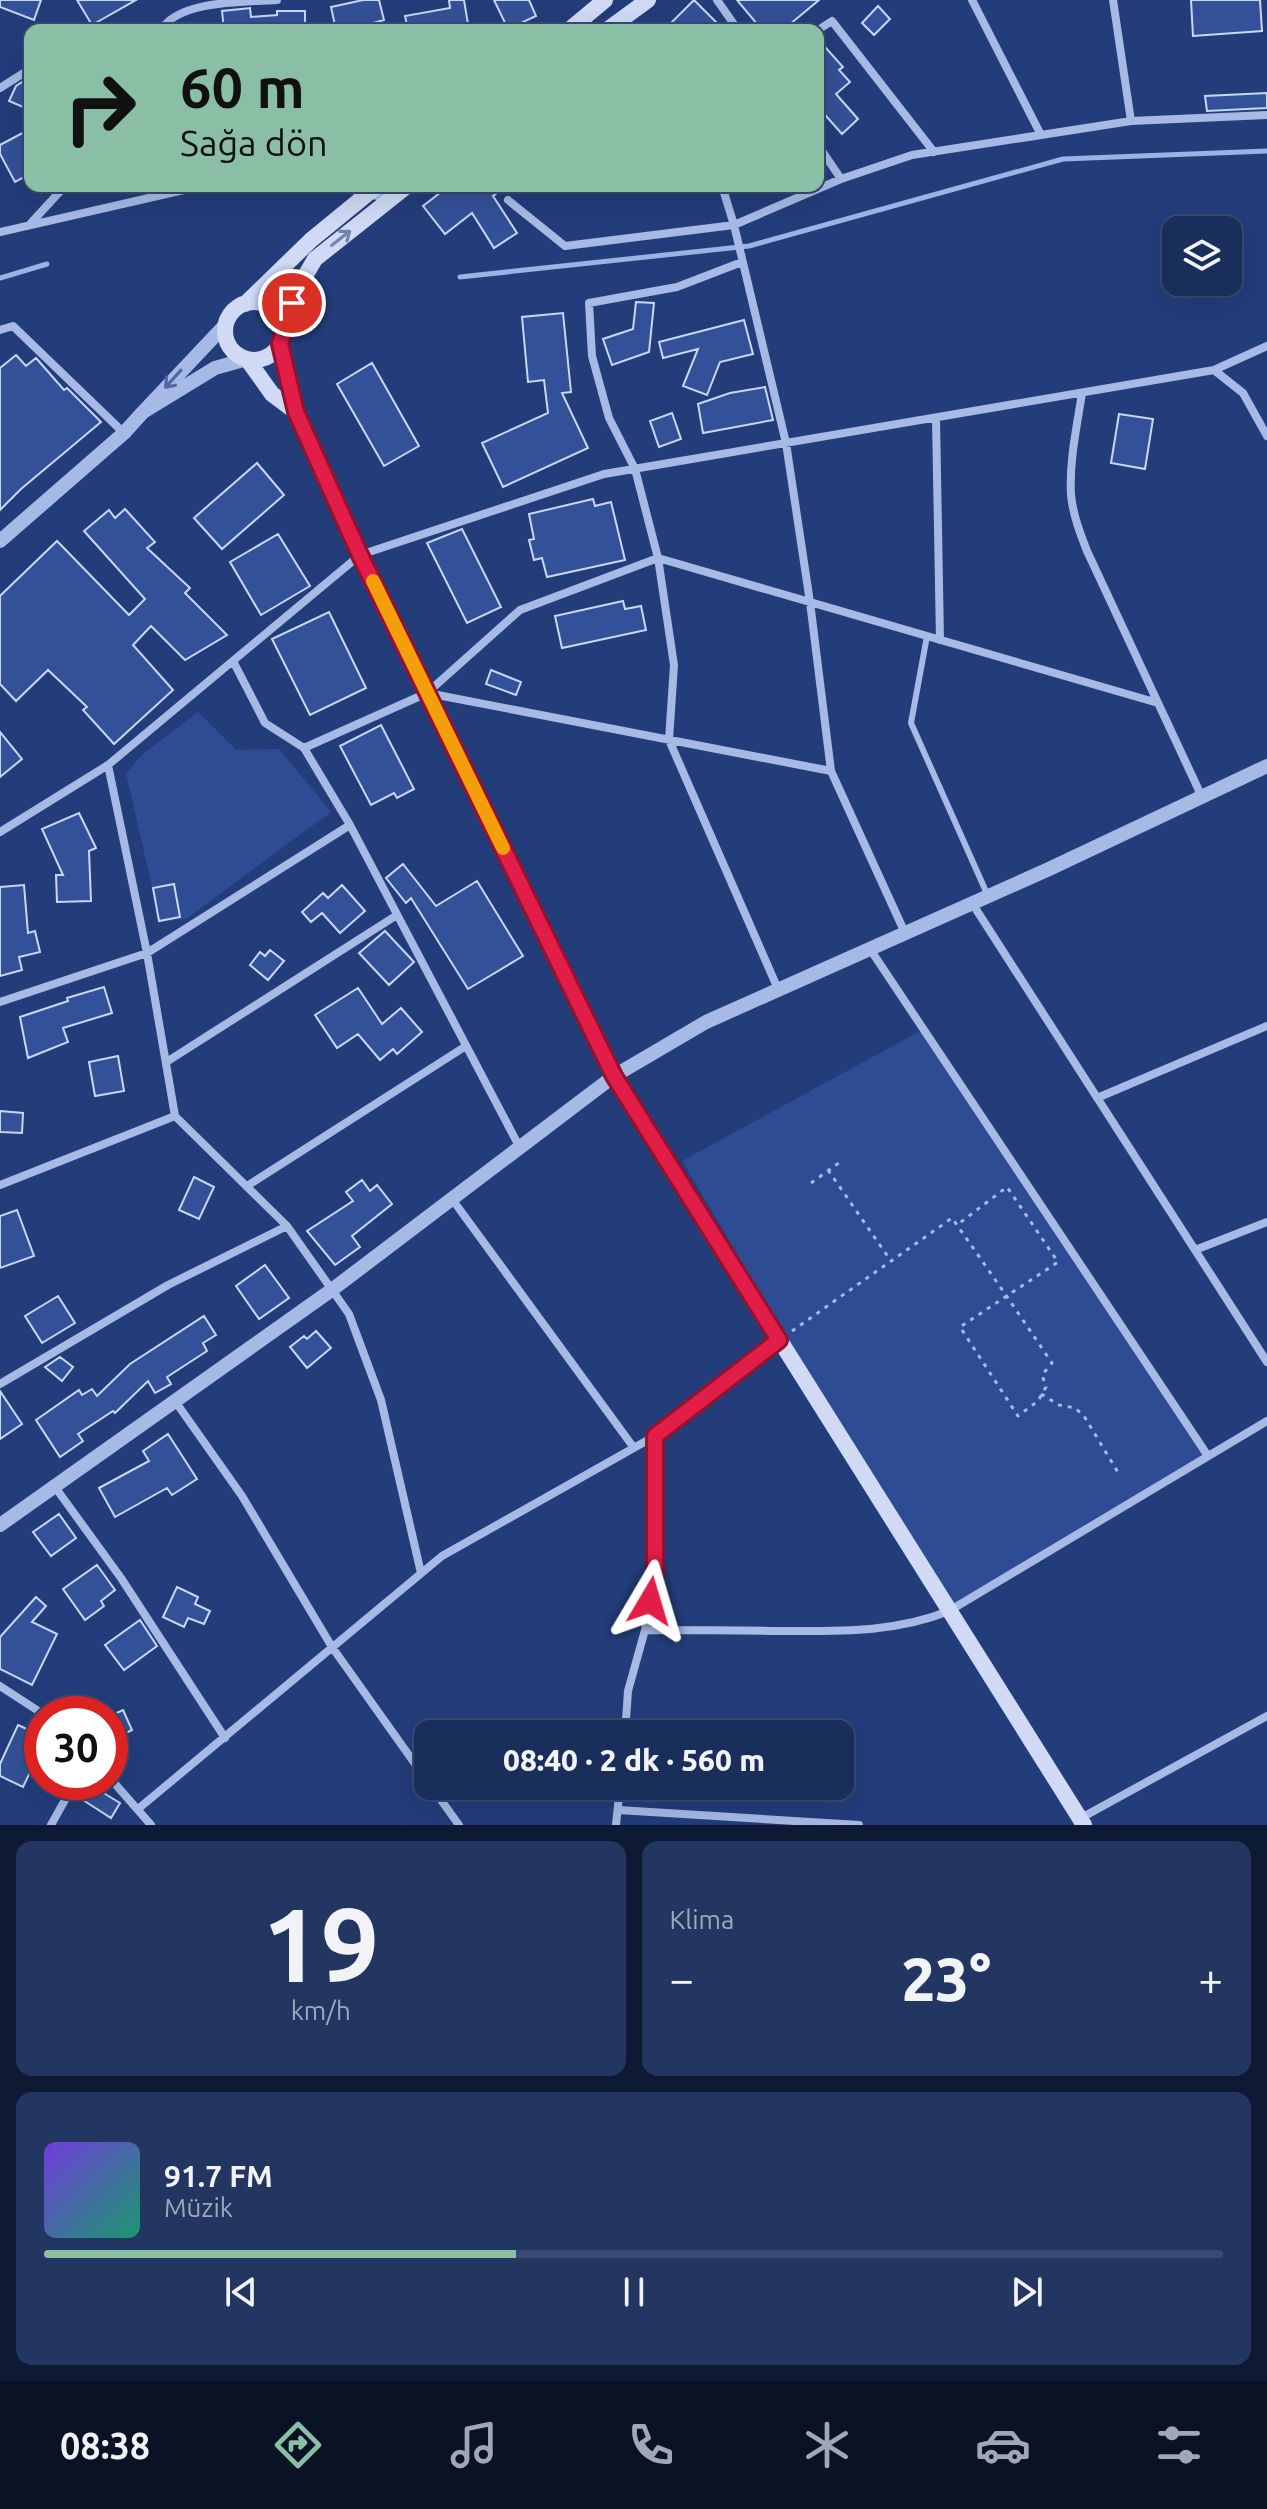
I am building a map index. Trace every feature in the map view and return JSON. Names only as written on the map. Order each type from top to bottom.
[{"type":"main road","points":[[576,24],[605,0]]},
{"type":"main road","points":[[618,24],[648,0]]},
{"type":"main road","points":[[296,412],[272,394],[247,359],[232,349],[226,332],[227,323],[230,315],[311,240],[370,192]]},
{"type":"main road","points":[[282,324],[315,259],[399,192]]},
{"type":"main road","points":[[245,304],[254,302],[271,308],[282,324],[283,334],[280,344],[267,357],[247,359]]},
{"type":"main road","points":[[280,344],[296,412],[360,555],[614,1076],[1082,1822]]},
{"type":"street","points":[[165,24],[200,2],[277,0]]},
{"type":"street","points":[[717,0],[734,24]]},
{"type":"street","points":[[972,0],[1041,135]]},
{"type":"street","points":[[1113,0],[1131,121]]},
{"type":"street","points":[[824,26],[832,21],[934,152]]},
{"type":"street","points":[[0,88],[24,73]]},
{"type":"street","points":[[824,186],[912,155],[1131,121],[1267,115]]},
{"type":"street","points":[[824,154],[841,179]]},
{"type":"street","points":[[30,223],[59,192]]},
{"type":"street","points":[[0,232],[174,192]]},
{"type":"street","points":[[376,192],[390,199]]},
{"type":"street","points":[[724,192],[786,443],[831,771],[905,933]]},
{"type":"street","points":[[508,200],[565,246],[734,225],[811,192]]},
{"type":"street","points":[[742,260],[677,287],[589,303],[592,356],[609,418],[635,469],[658,558],[674,665],[669,740],[778,989]]},
{"type":"street","points":[[0,541],[124,433],[227,323]]},
{"type":"street","points":[[0,330],[13,326],[124,433]]},
{"type":"street","points":[[0,832],[108,765],[360,555],[604,474],[1214,370],[1267,346]]},
{"type":"street","points":[[143,412],[215,368],[247,359]]},
{"type":"street","points":[[1214,370],[1243,393],[1267,436]]},
{"type":"street","points":[[1082,393],[1072,468],[1071,496],[1076,521],[1087,551],[1202,797]]},
{"type":"street","points":[[936,418],[940,640]]},
{"type":"street","points":[[304,748],[427,693],[520,610],[658,558],[1158,703]]},
{"type":"street","points":[[233,661],[265,723],[304,748],[350,825],[520,1148]]},
{"type":"street","points":[[427,693],[831,771]]},
{"type":"street","points":[[108,765],[168,1061],[175,1116],[287,1226],[349,1314],[381,1400],[421,1573]]},
{"type":"street","points":[[0,1525],[333,1289],[614,1076],[706,1022],[988,896],[1267,766]]},
{"type":"street","points":[[0,1002],[147,953],[350,825]]},
{"type":"street","points":[[972,903],[1267,1362]]},
{"type":"street","points":[[168,1061],[397,915]]},
{"type":"street","points":[[870,949],[1208,1456]]},
{"type":"street","points":[[1097,1098],[1267,1026]]},
{"type":"street","points":[[247,1186],[466,1046]]},
{"type":"street","points":[[0,1185],[175,1116]]},
{"type":"street","points":[[452,1199],[634,1448]]},
{"type":"street","points":[[1195,1250],[1267,1222]]},
{"type":"street","points":[[0,1384],[168,1285],[287,1226]]},
{"type":"street","points":[[138,1809],[442,1556],[655,1436],[779,1340]]},
{"type":"street","points":[[175,1401],[242,1496],[332,1647],[414,1762]]},
{"type":"street","points":[[645,1630],[878,1630],[915,1623],[949,1611],[1267,1421]]},
{"type":"street","points":[[626,1720],[628,1691],[645,1630],[655,1571],[655,1436]]},
{"type":"street","points":[[55,1487],[121,1578],[225,1738]]},
{"type":"street","points":[[0,1686],[24,1702]]},
{"type":"street","points":[[1082,1822],[1267,1716]]},
{"type":"street","points":[[128,1798],[151,1825]]},
{"type":"street","points":[[51,1825],[65,1800]]},
{"type":"street","points":[[441,1800],[459,1825]]},
{"type":"street","points":[[616,1825],[619,1800]]},
{"type":"street","points":[[618,1810],[859,1825]]},
{"type":"lane","points":[[927,636],[911,723],[988,896]]},
{"type":"path","points":[[811,1183],[843,1160]]},
{"type":"path","points":[[828,1170],[891,1261]]},
{"type":"path","points":[[779,1340],[952,1218],[1006,1296],[1052,1363],[1042,1375],[1046,1387],[1038,1401],[1018,1416],[960,1327],[1006,1296],[1058,1262],[1007,1187],[957,1225]]},
{"type":"path","points":[[1041,1394],[1059,1405],[1075,1408],[1084,1416],[1119,1474]]},
{"type":"shaded area","points":[[198,712],[236,750],[279,749],[331,812],[186,919],[160,922],[126,773],[144,753]]},
{"type":"shaded area","points":[[924,1029],[1208,1456],[949,1611],[682,1161]]},
{"type":"building","points":[[0,0],[41,0],[34,20],[0,7]]},
{"type":"building","points":[[77,0],[136,0],[94,24]]},
{"type":"building","points":[[379,0],[384,20],[370,24],[335,24],[331,7]]},
{"type":"building","points":[[449,0],[464,0],[468,24],[407,24],[405,16],[450,8]]},
{"type":"building","points":[[494,0],[529,0],[536,16],[519,24],[506,24]]},
{"type":"building","points":[[694,0],[718,24],[670,24]]},
{"type":"building","points":[[737,0],[819,0],[790,24],[757,24]]},
{"type":"building","points":[[1191,0],[1260,0],[1262,31],[1193,36]]},
{"type":"building","points":[[878,6],[890,19],[874,35],[862,23]]},
{"type":"building","points":[[250,8],[251,17],[277,15],[277,11],[305,11],[305,24],[223,24],[222,11]]},
{"type":"building","points":[[824,46],[843,67],[839,70],[850,82],[836,94],[858,119],[842,134],[824,114]]},
{"type":"building","points":[[24,81],[24,107],[9,101],[16,86]]},
{"type":"building","points":[[1267,93],[1267,108],[1207,111],[1205,96]]},
{"type":"building","points":[[24,132],[24,177],[15,182],[0,154],[0,145]]},
{"type":"building","points":[[441,192],[498,192],[493,196],[517,233],[494,248],[472,213],[445,234],[423,206]]},
{"type":"building","points":[[636,302],[654,303],[649,352],[612,365],[603,339],[633,329]]},
{"type":"building","points":[[563,313],[571,392],[562,393],[588,448],[503,487],[482,443],[548,413],[544,380],[528,382],[522,317]]},
{"type":"building","points":[[744,320],[753,354],[720,362],[707,395],[683,386],[698,349],[663,358],[659,342]]},
{"type":"building","points":[[16,355],[26,366],[36,358],[64,390],[67,388],[101,422],[0,510],[0,368]]},
{"type":"building","points":[[372,363],[419,446],[384,466],[337,384]]},
{"type":"building","points":[[765,387],[773,420],[703,433],[698,404],[730,393]]},
{"type":"building","points":[[672,413],[681,439],[659,447],[650,421]]},
{"type":"building","points":[[1119,414],[1153,419],[1145,469],[1111,463]]},
{"type":"building","points":[[257,463],[284,495],[222,549],[194,518]]},
{"type":"building","points":[[593,499],[595,506],[611,502],[625,560],[547,577],[542,558],[534,560],[529,540],[534,539],[529,514]]},
{"type":"building","points":[[125,509],[155,542],[147,548],[190,588],[185,593],[227,635],[185,660],[151,626],[133,645],[173,690],[114,744],[83,710],[87,707],[48,670],[16,701],[0,684],[0,596],[57,541],[129,615],[145,599],[84,531],[109,510],[115,518]]},
{"type":"building","points":[[462,529],[501,607],[467,623],[427,543]]},
{"type":"building","points":[[278,534],[310,586],[261,615],[230,562]]},
{"type":"building","points":[[623,601],[625,609],[641,606],[646,630],[562,648],[555,616]]},
{"type":"building","points":[[329,612],[366,688],[310,715],[272,639]]},
{"type":"building","points":[[491,670],[521,682],[516,695],[486,684]]},
{"type":"building","points":[[381,725],[414,789],[397,798],[394,793],[371,805],[340,746]]},
{"type":"building","points":[[0,732],[22,759],[0,777]]},
{"type":"building","points":[[79,813],[96,848],[89,851],[91,901],[57,902],[56,875],[63,875],[42,829]]},
{"type":"building","points":[[403,864],[436,906],[477,881],[523,956],[468,989],[411,898],[406,903],[386,878]]},
{"type":"building","points":[[174,884],[180,917],[159,921],[153,888]]},
{"type":"building","points":[[24,885],[28,933],[35,931],[40,952],[19,957],[22,970],[0,976],[0,887]]},
{"type":"building","points":[[342,885],[365,911],[340,933],[322,913],[311,922],[302,912],[323,893],[328,898]]},
{"type":"building","points":[[385,931],[414,962],[389,985],[359,953]]},
{"type":"building","points":[[270,950],[284,961],[268,980],[250,965],[260,952],[265,956]]},
{"type":"building","points":[[104,987],[112,1013],[63,1028],[68,1042],[28,1058],[20,1017]]},
{"type":"building","points":[[358,988],[382,1024],[401,1008],[422,1032],[397,1054],[393,1049],[380,1060],[358,1034],[337,1048],[315,1015]]},
{"type":"building","points":[[118,1056],[124,1091],[95,1096],[89,1062]]},
{"type":"building","points":[[0,1111],[23,1113],[22,1133],[0,1132]]},
{"type":"building","points":[[194,1177],[214,1187],[199,1219],[179,1210]]},
{"type":"building","points":[[362,1180],[370,1191],[377,1185],[392,1204],[352,1236],[360,1247],[335,1265],[307,1231],[353,1201],[346,1192]]},
{"type":"building","points":[[17,1210],[34,1256],[0,1268],[0,1216]]},
{"type":"building","points":[[265,1265],[289,1298],[259,1319],[236,1286]]},
{"type":"building","points":[[58,1296],[75,1323],[42,1343],[25,1316]]},
{"type":"building","points":[[204,1316],[216,1335],[203,1343],[207,1351],[167,1377],[171,1384],[155,1393],[148,1381],[115,1413],[113,1411],[78,1434],[83,1441],[60,1457],[36,1420],[79,1390],[82,1395],[92,1389],[97,1396],[130,1364]]},
{"type":"building","points":[[316,1331],[331,1348],[307,1368],[290,1347]]},
{"type":"building","points":[[60,1357],[73,1367],[62,1381],[45,1367]]},
{"type":"building","points":[[0,1391],[22,1424],[0,1439]]},
{"type":"building","points":[[168,1434],[197,1479],[172,1495],[167,1488],[115,1517],[99,1488],[149,1461],[143,1451]]},
{"type":"building","points":[[59,1514],[76,1538],[51,1556],[33,1532]]},
{"type":"building","points":[[97,1565],[115,1590],[101,1601],[104,1606],[85,1620],[63,1589]]},
{"type":"building","points":[[177,1587],[198,1597],[195,1604],[210,1611],[204,1624],[188,1618],[184,1627],[163,1617]]},
{"type":"building","points":[[36,1597],[46,1606],[32,1622],[57,1634],[32,1685],[0,1669],[0,1637]]},
{"type":"building","points":[[140,1620],[157,1646],[124,1670],[105,1645]]},
{"type":"building","points":[[18,1725],[24,1728],[23,1787],[0,1776],[0,1764]]},
{"type":"building","points":[[83,1800],[115,1800],[120,1803],[111,1818]]},
{"type":"waterway","points":[[460,277],[749,246],[1063,159],[1267,151]]},
{"type":"waterway","points":[[0,278],[47,264]]},
{"type":"slow traffic","points":[[373,581],[503,848]]},
{"type":"route","points":[[292,303],[282,324],[280,344],[296,412],[360,555],[614,1076],[779,1340],[655,1436],[655,1571],[650,1601]]}]
